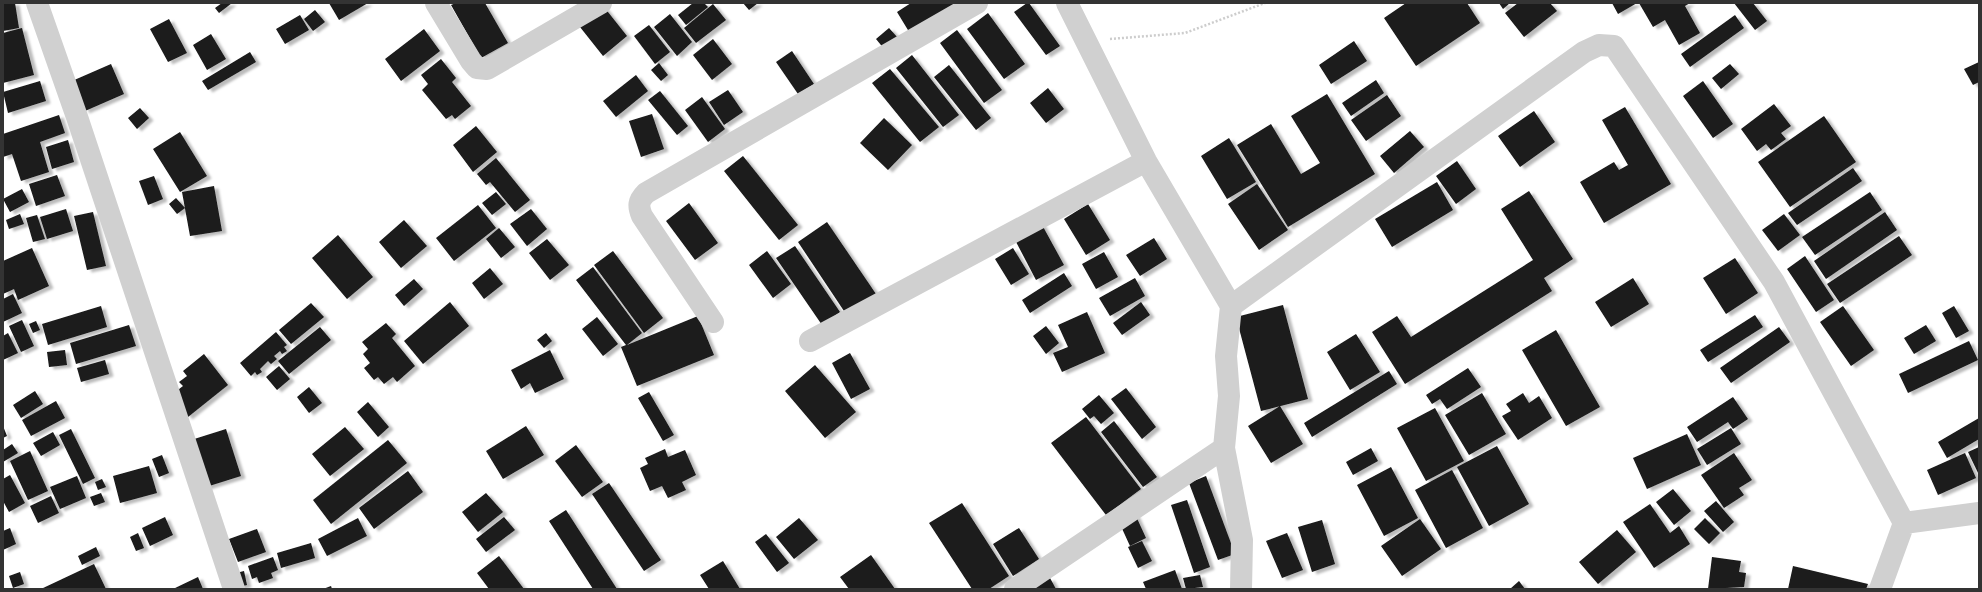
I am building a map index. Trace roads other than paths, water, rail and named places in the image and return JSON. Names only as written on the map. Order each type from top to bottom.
[{"type":"street","points":[[37,3],[77,117],[234,589]]},
{"type":"street","points":[[436,3],[471,61],[478,68],[487,69],[601,3]]},
{"type":"street","points":[[713,322],[642,216],[639,207],[639,200],[646,193],[977,3]]},
{"type":"street","points":[[1067,3],[1146,161],[1231,306],[1226,356],[1229,396],[1224,448],[1242,540],[1241,589]]},
{"type":"street","points":[[1231,306],[1584,52],[1599,45],[1614,46],[1774,282],[1904,523],[1880,589]]},
{"type":"street","points":[[810,341],[1146,161]]},
{"type":"street","points":[[1015,589],[1224,448]]},
{"type":"street","points":[[1904,523],[1979,513]]}]
